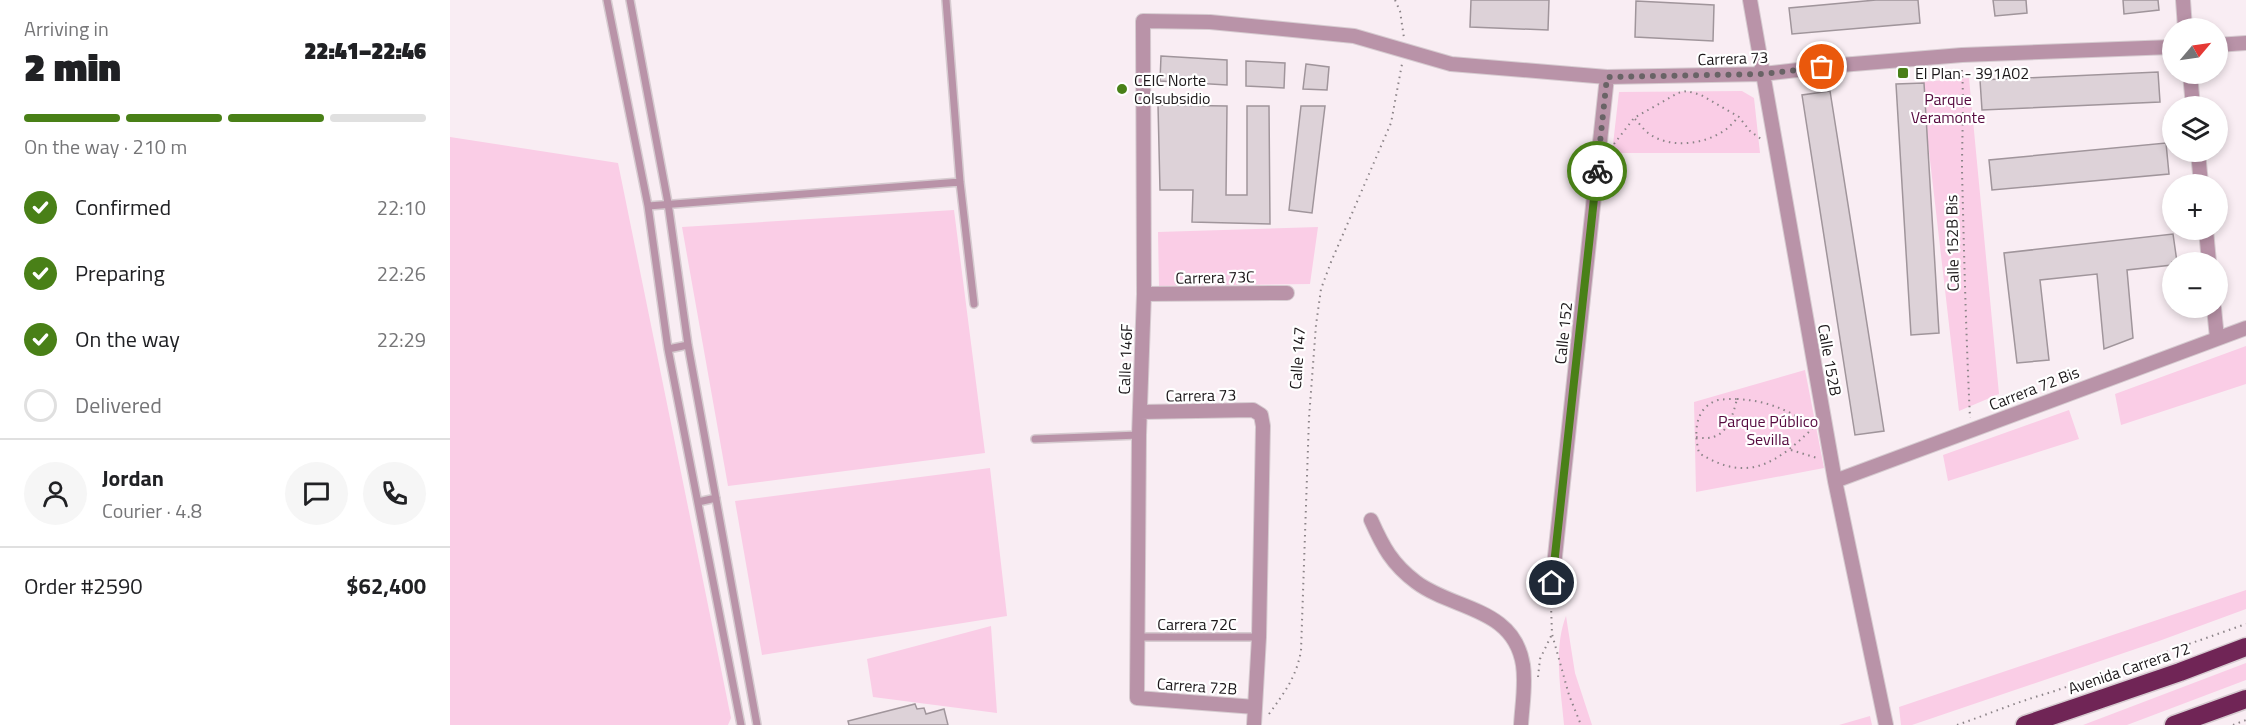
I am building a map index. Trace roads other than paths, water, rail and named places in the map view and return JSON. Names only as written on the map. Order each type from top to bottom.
[{"type":"highway","name":"Avenida Carrera 72","points":[[2025,725],[2246,647]]},
{"type":"highway","points":[[2174,725],[2246,699]]},
{"type":"street","name":"Calle 152B","points":[[1750,0],[1835,481],[1886,725]]},
{"type":"street","points":[[2183,0],[2185,18]]},
{"type":"street","name":"Carrera 73","points":[[1143,21],[1210,22],[1354,36],[1451,63],[1607,77],[1763,74],[1962,55],[2162,47]]},
{"type":"street","name":"Calle 146F","points":[[1137,698],[1139,435],[1144,294],[1143,21]]},
{"type":"street","points":[[2228,44],[2246,43]]},
{"type":"street","name":"Calle 152","points":[[1551,593],[1607,77]]},
{"type":"street","name":"Carrera 73C","points":[[1144,294],[1287,292]]},
{"type":"street","points":[[2215,318],[2217,338]]},
{"type":"street","name":"Carrera 72 Bis","points":[[1835,481],[2246,328]]},
{"type":"street","name":"Carrera 73","points":[[1140,412],[1253,410],[1261,415],[1263,426],[1259,637]]},
{"type":"street","points":[[1371,520],[1384,549],[1417,583],[1438,595],[1489,615],[1508,633],[1517,647],[1523,665],[1521,725]]},
{"type":"street","points":[[1254,725],[1259,637]]},
{"type":"street","name":"Carrera 72B","points":[[1137,698],[1255,707]]},
{"type":"lane","points":[[607,0],[648,206],[668,349],[741,725]]},
{"type":"lane","points":[[630,0],[668,203],[688,345],[757,725],[750,725]]},
{"type":"lane","points":[[946,0],[960,182],[974,304]]},
{"type":"lane","points":[[648,206],[960,182]]},
{"type":"lane","points":[[668,349],[688,345]]},
{"type":"lane","points":[[1035,439],[1139,435]]},
{"type":"lane","points":[[698,502],[716,498]]},
{"type":"lane","name":"Carrera 72C","points":[[1136,637],[1259,637]]},
{"type":"place","name":"El Plan - 391A02","points":[[1903,73]]},
{"type":"place","name":"CEIC Norte Colsubsidio","points":[[1122,89]]},
{"type":"park label","name":"Parque Veramonte","points":[[1948,108]]},
{"type":"park label","name":"Parque Público Sevilla","points":[[1768,430]]}]
